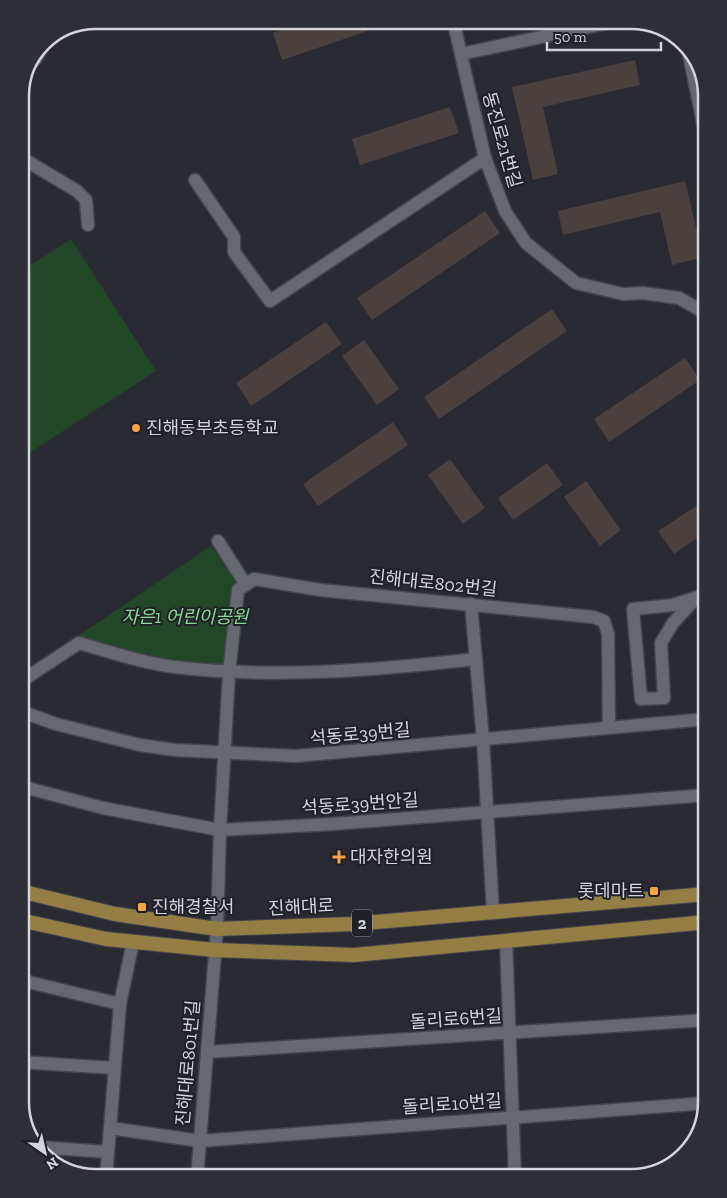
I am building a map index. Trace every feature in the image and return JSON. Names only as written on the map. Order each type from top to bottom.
[{"type":"main road","name":"진해대로","points":[[29,893],[116,914],[217,929],[352,924],[698,895]]},
{"type":"main road","name":"2","points":[[29,922],[106,939],[133,942],[215,950],[354,955],[698,923]]},
{"type":"street","name":"동진로21번길","points":[[455,29],[485,158],[505,211],[526,243],[576,283],[623,294],[643,293],[680,298],[698,309]]},
{"type":"street","points":[[461,54],[579,29]]},
{"type":"street","points":[[692,67],[698,98]]},
{"type":"street","points":[[195,180],[234,237],[234,252],[270,301],[485,158]]},
{"type":"street","points":[[29,162],[76,191],[86,200],[88,225]]},
{"type":"street","points":[[215,950],[229,673],[238,590],[246,585],[218,541]]},
{"type":"street","name":"진해대로802번길","points":[[246,585],[254,579],[320,590],[592,616],[604,621],[608,634],[609,727]]},
{"type":"street","points":[[698,599],[673,605],[633,609],[640,699],[664,698],[661,643],[673,623],[698,601]]},
{"type":"street","points":[[471,604],[483,740],[494,913]]},
{"type":"street","points":[[29,676],[79,643],[173,667],[229,673],[352,669],[476,659]]},
{"type":"street","name":"석동로39번길","points":[[29,714],[56,724],[140,745],[176,750],[296,756],[698,720]]},
{"type":"street","name":"석동로39번안길","points":[[29,788],[103,808],[220,830],[698,796]]},
{"type":"street","points":[[506,940],[516,1169]]},
{"type":"street","points":[[107,1169],[120,1004],[133,942]]},
{"type":"street","name":"진해대로801번길","points":[[198,1169],[215,950]]},
{"type":"street","points":[[29,982],[120,1004]]},
{"type":"street","name":"돌리로6번길","points":[[207,1052],[698,1021]]},
{"type":"street","points":[[29,1063],[114,1068]]},
{"type":"street","name":"돌리로10번길","points":[[110,1128],[200,1140],[698,1104]]},
{"type":"street","points":[[47,1148],[108,1152]]},
{"type":"green space","points":[[71,239],[156,371],[29,453],[29,266]]},
{"type":"green space","name":"자은1 어린이공원","points":[[211,546],[235,581],[224,667],[174,661],[83,639],[81,634]]},
{"type":"building","points":[[285,29],[373,29],[282,60],[273,33]]},
{"type":"building","points":[[635,60],[640,85],[543,107],[558,174],[533,180],[512,87]]},
{"type":"building","points":[[450,107],[459,133],[360,165],[352,139]]},
{"type":"building","points":[[685,181],[698,236],[698,258],[672,265],[660,212],[563,235],[558,211]]},
{"type":"building","points":[[485,211],[500,233],[372,320],[357,298]]},
{"type":"building","points":[[552,309],[567,331],[439,419],[424,397]]},
{"type":"building","points":[[326,322],[342,344],[251,406],[236,383]]},
{"type":"building","points":[[364,340],[399,389],[377,405],[342,356]]},
{"type":"building","points":[[685,358],[698,377],[698,381],[609,442],[594,419]]},
{"type":"building","points":[[393,422],[408,445],[318,506],[303,484]]},
{"type":"building","points":[[450,459],[485,508],[463,524],[428,475]]},
{"type":"building","points":[[547,463],[563,485],[513,520],[498,498]]},
{"type":"building","points":[[586,481],[621,530],[600,546],[564,497]]},
{"type":"building","points":[[698,505],[698,537],[674,554],[658,531]]},
{"type":"place","name":"진해동부초등학교","points":[[136,428]]},
{"type":"place","name":"대자한의원","points":[[339,857]]},
{"type":"place","name":"롯데마트","points":[[654,891]]},
{"type":"place","name":"진해경찰서","points":[[142,907]]}]
